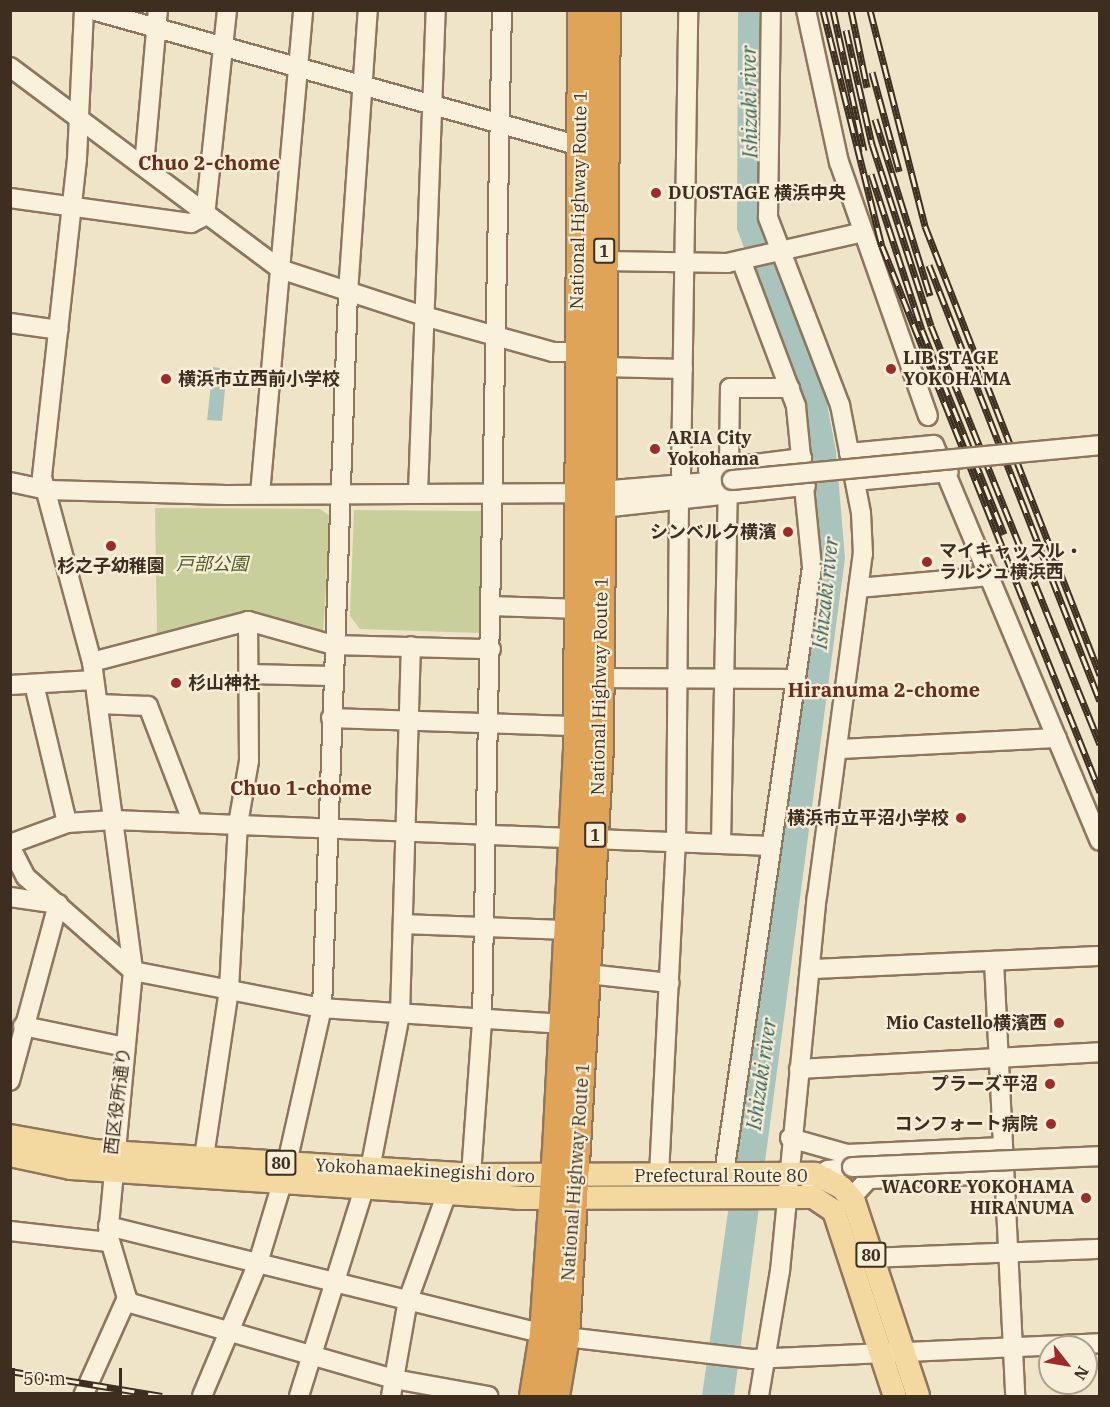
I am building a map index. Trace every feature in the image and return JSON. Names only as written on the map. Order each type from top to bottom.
[{"type":"highway","name":"National Highway Route 1","points":[[556,1396],[555,1335],[564,1188],[588,974],[578,726],[579,609],[576,493],[581,10]]},
{"type":"highway","name":"National Highway Route 1","points":[[564,1188],[562,1024],[568,930],[584,837],[602,678],[607,10]]},
{"type":"highway","name":"National Highway Route 1","points":[[533,1396],[555,1335]]},
{"type":"main road","name":"Yokohamaekinegishi doro","points":[[10,1136],[111,1161],[204,1157],[284,1173]]},
{"type":"main road","name":"Yokohamaekinegishi doro","points":[[10,1155],[367,1178],[471,1174],[564,1188]]},
{"type":"main road","name":"Prefectural Route 80","points":[[564,1188],[659,1175],[779,1183],[815,1174],[851,1198]]},
{"type":"main road","name":"Yokohamaekinegishi doro","points":[[367,1178],[447,1193],[564,1188]]},
{"type":"main road","name":"Prefectural Route 80","points":[[564,1188],[725,1181]]},
{"type":"main road","name":"Prefectural Route 80","points":[[779,1183],[813,1197],[834,1211],[895,1396]]},
{"type":"main road","name":"80","points":[[851,1198],[918,1396]]},
{"type":"street","name":"西区役所通り","points":[[84,10],[80,118],[72,207],[42,477],[48,490],[93,671],[133,971],[111,1161],[108,1234],[127,1302]]},
{"type":"street","points":[[92,10],[157,19],[224,47],[580,146]]},
{"type":"street","points":[[205,216],[227,10]]},
{"type":"street","points":[[260,494],[303,10]]},
{"type":"street","points":[[202,1396],[258,1263],[284,1173],[322,1008],[333,645],[348,293],[368,10]]},
{"type":"street","points":[[418,493],[429,104],[436,10]]},
{"type":"street","points":[[471,1174],[482,1020],[495,492],[502,10]]},
{"type":"street","points":[[681,474],[687,10]]},
{"type":"street","points":[[759,1396],[765,1359],[779,1183],[790,1138],[812,969],[826,819],[840,749],[863,554],[849,468],[826,363],[779,252],[768,217],[771,10]]},
{"type":"street","points":[[806,10],[838,162],[928,416]]},
{"type":"street","points":[[144,166],[157,19]]},
{"type":"street","points":[[10,67],[144,166],[205,216],[280,269],[348,293],[498,337],[553,352],[578,352]]},
{"type":"street","points":[[10,198],[191,224],[205,216]]},
{"type":"street","points":[[604,261],[744,260],[864,232]]},
{"type":"street","points":[[725,1181],[812,567],[806,472],[790,388],[744,260]]},
{"type":"street","points":[[10,323],[59,330]]},
{"type":"street","points":[[603,367],[683,369]]},
{"type":"street","points":[[721,844],[727,679],[730,388],[790,388]]},
{"type":"street","points":[[849,468],[934,445],[949,472],[1100,841]]},
{"type":"street","points":[[602,494],[1100,445]]},
{"type":"street","points":[[10,482],[48,490],[260,494],[576,493],[679,500],[730,481],[806,472],[849,468],[949,472]]},
{"type":"street","points":[[602,494],[681,474],[730,481],[806,472]]},
{"type":"street","points":[[659,1175],[676,842],[679,500]]},
{"type":"street","points":[[859,588],[991,576]]},
{"type":"street","points":[[492,606],[579,609]]},
{"type":"street","points":[[204,1157],[229,990],[238,825],[249,761],[248,621]]},
{"type":"street","points":[[10,685],[34,684],[93,671],[248,621],[333,645],[491,649]]},
{"type":"street","points":[[299,1396],[367,1178],[400,1014],[411,646]]},
{"type":"street","points":[[249,674],[332,676]]},
{"type":"street","points":[[602,678],[796,680]]},
{"type":"street","points":[[34,684],[67,824]]},
{"type":"street","points":[[98,704],[148,706],[193,823]]},
{"type":"street","points":[[331,718],[578,726]]},
{"type":"street","points":[[840,749],[1057,738]]},
{"type":"street","points":[[562,1024],[322,1008],[133,971],[26,877],[10,845],[67,824],[114,820],[771,846]]},
{"type":"street","points":[[10,897],[58,904]]},
{"type":"street","points":[[10,1081],[23,1026],[58,904]]},
{"type":"street","points":[[403,924],[568,930]]},
{"type":"street","points":[[812,969],[1100,956]]},
{"type":"street","points":[[994,961],[1015,1396]]},
{"type":"street","points":[[588,974],[670,983]]},
{"type":"street","points":[[23,1026],[125,1047]]},
{"type":"street","points":[[799,1070],[1100,1053]]},
{"type":"street","points":[[790,1138],[849,1160],[1100,1161]]},
{"type":"street","points":[[851,1198],[869,1179],[1003,1160],[1100,1150]]},
{"type":"street","points":[[815,1174],[849,1160],[1100,1156]]},
{"type":"street","points":[[392,1388],[408,1300],[447,1193]]},
{"type":"street","points":[[10,1231],[108,1234],[258,1263],[555,1335],[701,1355],[746,1359],[882,1356],[1100,1343]]},
{"type":"street","points":[[872,1258],[1100,1249]]},
{"type":"street","points":[[83,1396],[127,1302],[312,1356],[392,1388],[488,1396]]},
{"type":"green space","name":"戸部公園","points":[[155,508],[320,509],[330,516],[323,635],[249,610],[157,635]]},
{"type":"green space","points":[[354,510],[483,511],[479,633],[360,629],[350,616]]},
{"type":"water","name":"Ishizaki river","points":[[762,10],[761,229],[824,388],[836,451],[845,558],[734,1396],[702,1396],[821,553],[801,398],[737,229],[738,11]]},
{"type":"water","points":[[213,367],[227,369],[222,421],[207,420]]},
{"type":"railway","points":[[823,10],[882,246],[1100,792]]},
{"type":"railway","points":[[833,10],[864,151]]},
{"type":"railway","points":[[851,10],[867,87]]},
{"type":"railway","points":[[870,10],[925,226],[1100,675]]},
{"type":"railway","points":[[846,30],[872,144],[931,326],[1100,744]]},
{"type":"railway","points":[[872,72],[899,171]]},
{"type":"railway","points":[[875,119],[930,296]]},
{"type":"railway","points":[[871,174],[922,330],[1004,534]]},
{"type":"railway","points":[[929,265],[1100,701]]},
{"type":"railway","points":[[10,1371],[162,1396]]},
{"type":"place","name":"DUOSTAGE 横浜中央","points":[[656,193]]},
{"type":"place","name":"LIB STAGE YOKOHAMA","points":[[891,369]]},
{"type":"place","name":"横浜市立西前小学校","points":[[166,379]]},
{"type":"place","name":"ARIA City Yokohama","points":[[655,449]]},
{"type":"place","name":"シンベルク横濱","points":[[788,532]]},
{"type":"place","name":"杉之子幼稚園","points":[[111,546]]},
{"type":"place","name":"マイキャッスル・ ラルジュ横浜西","points":[[927,562]]},
{"type":"place","name":"杉山神社","points":[[176,683]]},
{"type":"place","name":"横浜市立平沼小学校","points":[[961,818]]},
{"type":"place","name":"Mio Castello横濱西","points":[[1059,1023]]},
{"type":"place","name":"プラーズ平沼","points":[[1050,1084]]},
{"type":"place","name":"コンフォート病院","points":[[1051,1124]]},
{"type":"place","name":"WACORE YOKOHAMA HIRANUMA","points":[[1086,1198]]},
{"type":"district","name":"Chuo 2-chome","points":[[209,162]]},
{"type":"district","name":"Hiranuma 2-chome","points":[[884,689]]},
{"type":"district","name":"Chuo 1-chome","points":[[301,787]]}]
